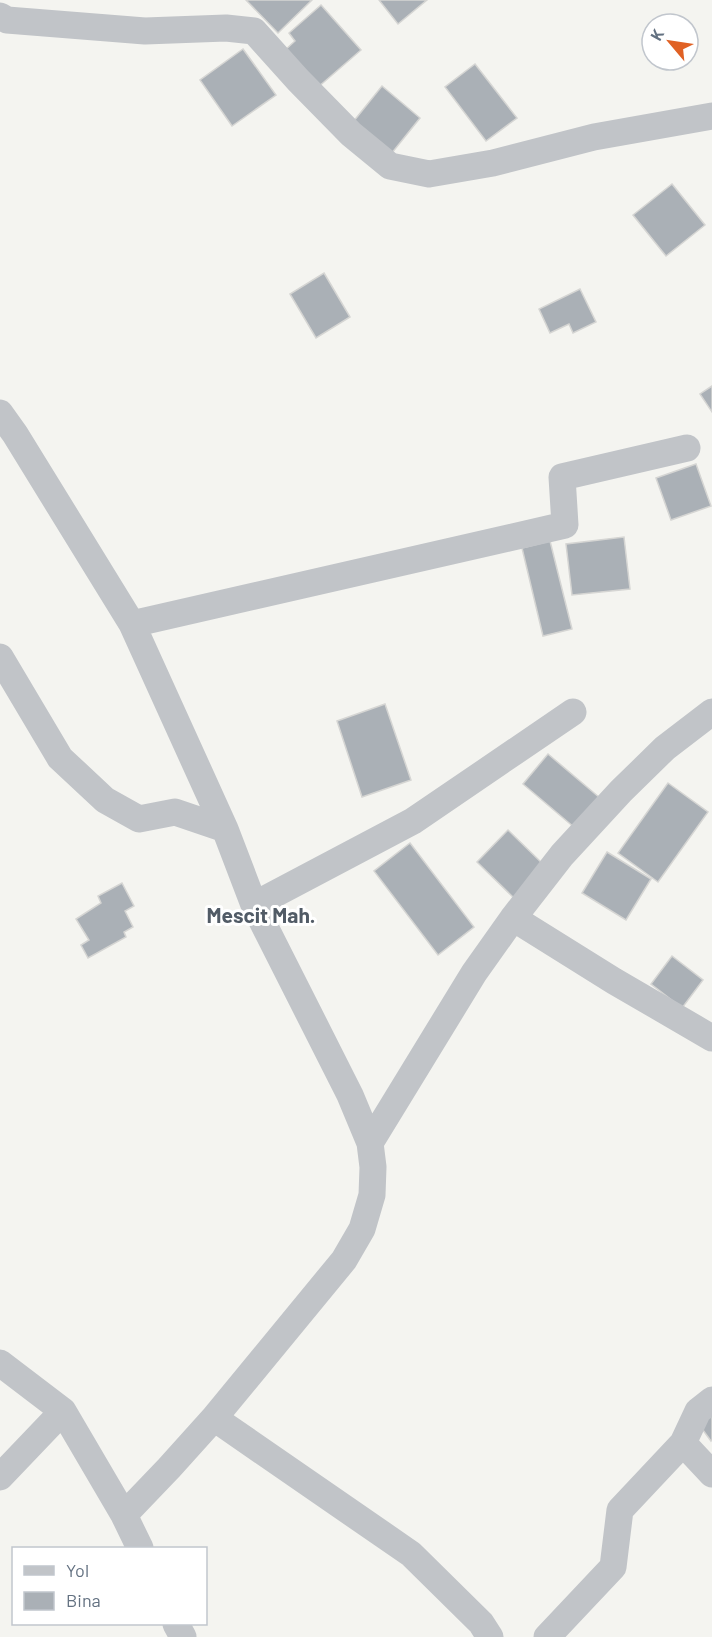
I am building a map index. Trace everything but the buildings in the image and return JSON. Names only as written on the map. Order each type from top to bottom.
[{"type":"street","points":[[0,16],[7,20],[146,31],[226,28],[254,31],[351,134],[382,160],[390,166],[429,174],[493,163],[594,137],[712,116]]},
{"type":"street","points":[[0,413],[132,624],[225,829],[254,905],[350,1095],[370,1143],[373,1167],[372,1194],[362,1229],[344,1260],[214,1418],[124,1515]]},
{"type":"street","points":[[132,624],[565,525],[562,477],[687,448]]},
{"type":"street","points":[[0,657],[60,758],[105,800],[139,819],[175,812],[225,829]]},
{"type":"street","points":[[254,905],[412,821],[573,712]]},
{"type":"street","points":[[370,1143],[474,973],[562,855],[621,791],[665,748],[712,712]]},
{"type":"street","points":[[513,918],[712,1038]]},
{"type":"street","points":[[0,1363],[63,1411],[124,1515],[140,1547]]},
{"type":"street","points":[[548,1637],[614,1567],[620,1510],[683,1443],[698,1411],[712,1400]]},
{"type":"street","points":[[0,1477],[63,1411]]},
{"type":"street","points":[[214,1418],[411,1554],[481,1623],[490,1637]]},
{"type":"street","points":[[683,1443],[712,1474]]},
{"type":"district","name":"Mescit Mah.","points":[[261,916]]}]
